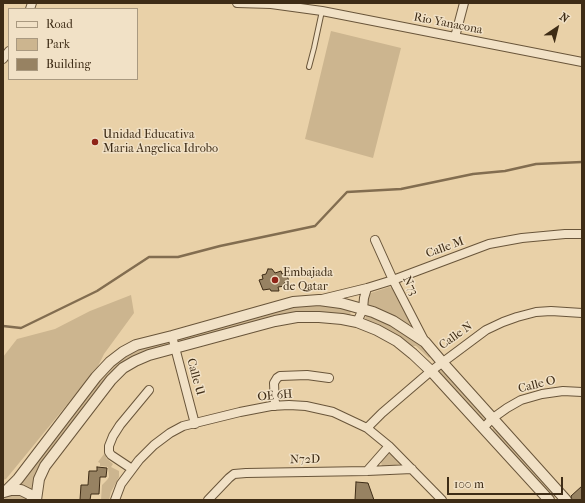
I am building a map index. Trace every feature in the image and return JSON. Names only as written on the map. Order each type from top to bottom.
[{"type":"street","name":"Rio Yanacona","points":[[237,3],[270,4],[322,11],[582,62]]},
{"type":"street","points":[[455,37],[464,3]]},
{"type":"street","name":"Calle M","points":[[319,300],[393,280],[489,244],[522,238],[582,234]]},
{"type":"street","name":"N73","points":[[375,240],[393,280],[425,342]]},
{"type":"street","points":[[357,322],[363,309],[367,288]]},
{"type":"street","points":[[4,492],[18,479],[96,377],[110,362],[123,352],[136,345],[293,302],[319,300],[341,303],[373,312],[393,321],[425,342],[563,499]]},
{"type":"street","name":"Calle N","points":[[367,428],[382,413],[431,371],[486,330],[503,322],[536,312],[551,311],[582,313]]},
{"type":"street","points":[[36,500],[39,479],[45,466],[111,380],[123,368],[149,355],[275,321],[297,317],[319,317],[357,322],[377,330],[397,341],[431,371],[549,500]]},
{"type":"street","name":"Calle U","points":[[172,336],[195,424]]},
{"type":"street","points":[[275,406],[274,383],[280,376],[307,375],[330,378]]},
{"type":"street","points":[[132,469],[111,455],[109,452],[109,446],[112,436],[149,390]]},
{"type":"street","name":"Calle O","points":[[483,428],[493,418],[521,400],[542,394],[563,391],[582,392]]},
{"type":"street","name":"OE 6H","points":[[114,500],[121,484],[139,460],[170,432],[183,426],[240,412],[289,405],[306,406],[333,412],[367,428],[389,446],[442,500]]},
{"type":"street","points":[[367,471],[389,446]]},
{"type":"street","name":"N72D","points":[[208,500],[234,474],[412,469]]},
{"type":"street","points":[[4,492],[21,490],[36,500]]},
{"type":"street","points":[[218,490],[218,500]]},
{"type":"lane","points":[[309,67],[322,11]]},
{"type":"green space","points":[[331,31],[401,48],[373,158],[305,139]]},
{"type":"green space","points":[[389,287],[392,288],[411,322],[408,326],[369,307],[366,301],[367,296],[371,293]]},
{"type":"green space","points":[[131,295],[134,313],[104,354],[97,368],[6,479],[3,480],[3,357],[17,339],[55,329],[90,311]]},
{"type":"green space","points":[[323,304],[351,309],[350,317],[330,314],[179,344],[177,337],[279,308]]},
{"type":"green space","points":[[366,313],[382,320],[422,345],[432,355],[429,358],[416,346],[410,346],[365,321]]},
{"type":"green space","points":[[170,339],[171,346],[109,378],[33,492],[11,488],[112,364],[137,348]]},
{"type":"green space","points":[[439,369],[444,370],[487,417],[486,421],[482,421],[439,374]]},
{"type":"green space","points":[[497,427],[557,493],[556,497],[550,497],[492,431],[493,428]]},
{"type":"green space","points":[[104,454],[113,464],[111,467],[119,471],[119,477],[111,492],[109,500],[101,500],[102,485],[109,477],[108,467],[100,466],[100,463],[98,462]]},
{"type":"green space","points":[[388,454],[392,454],[401,464],[399,467],[382,467],[381,462]]},
{"type":"green space","points":[[18,493],[32,500],[3,500],[3,497]]},
{"type":"building","name":"Embajada de Qatar","points":[[268,269],[272,269],[275,273],[281,271],[282,274],[286,273],[289,281],[284,283],[285,286],[278,287],[279,291],[271,291],[270,289],[263,290],[259,280],[263,279],[262,275],[266,274]]},
{"type":"building","points":[[97,467],[107,468],[106,477],[100,477],[99,494],[91,494],[90,500],[80,500],[81,485],[88,485],[89,471],[97,471]]},
{"type":"building","points":[[356,482],[368,483],[374,500],[355,500]]},
{"type":"building","points":[[582,486],[582,500],[572,500],[571,496]]},
{"type":"waterway","points":[[3,326],[21,328],[97,291],[149,257],[178,257],[220,246],[315,226],[347,192],[401,189],[473,174],[505,171],[536,164],[582,162]]},
{"type":"place","name":"Unidad Educativa Maria Angelica Idrobo","points":[[95,142]]},
{"type":"place","name":"Embajada de Qatar","points":[[275,280]]}]
